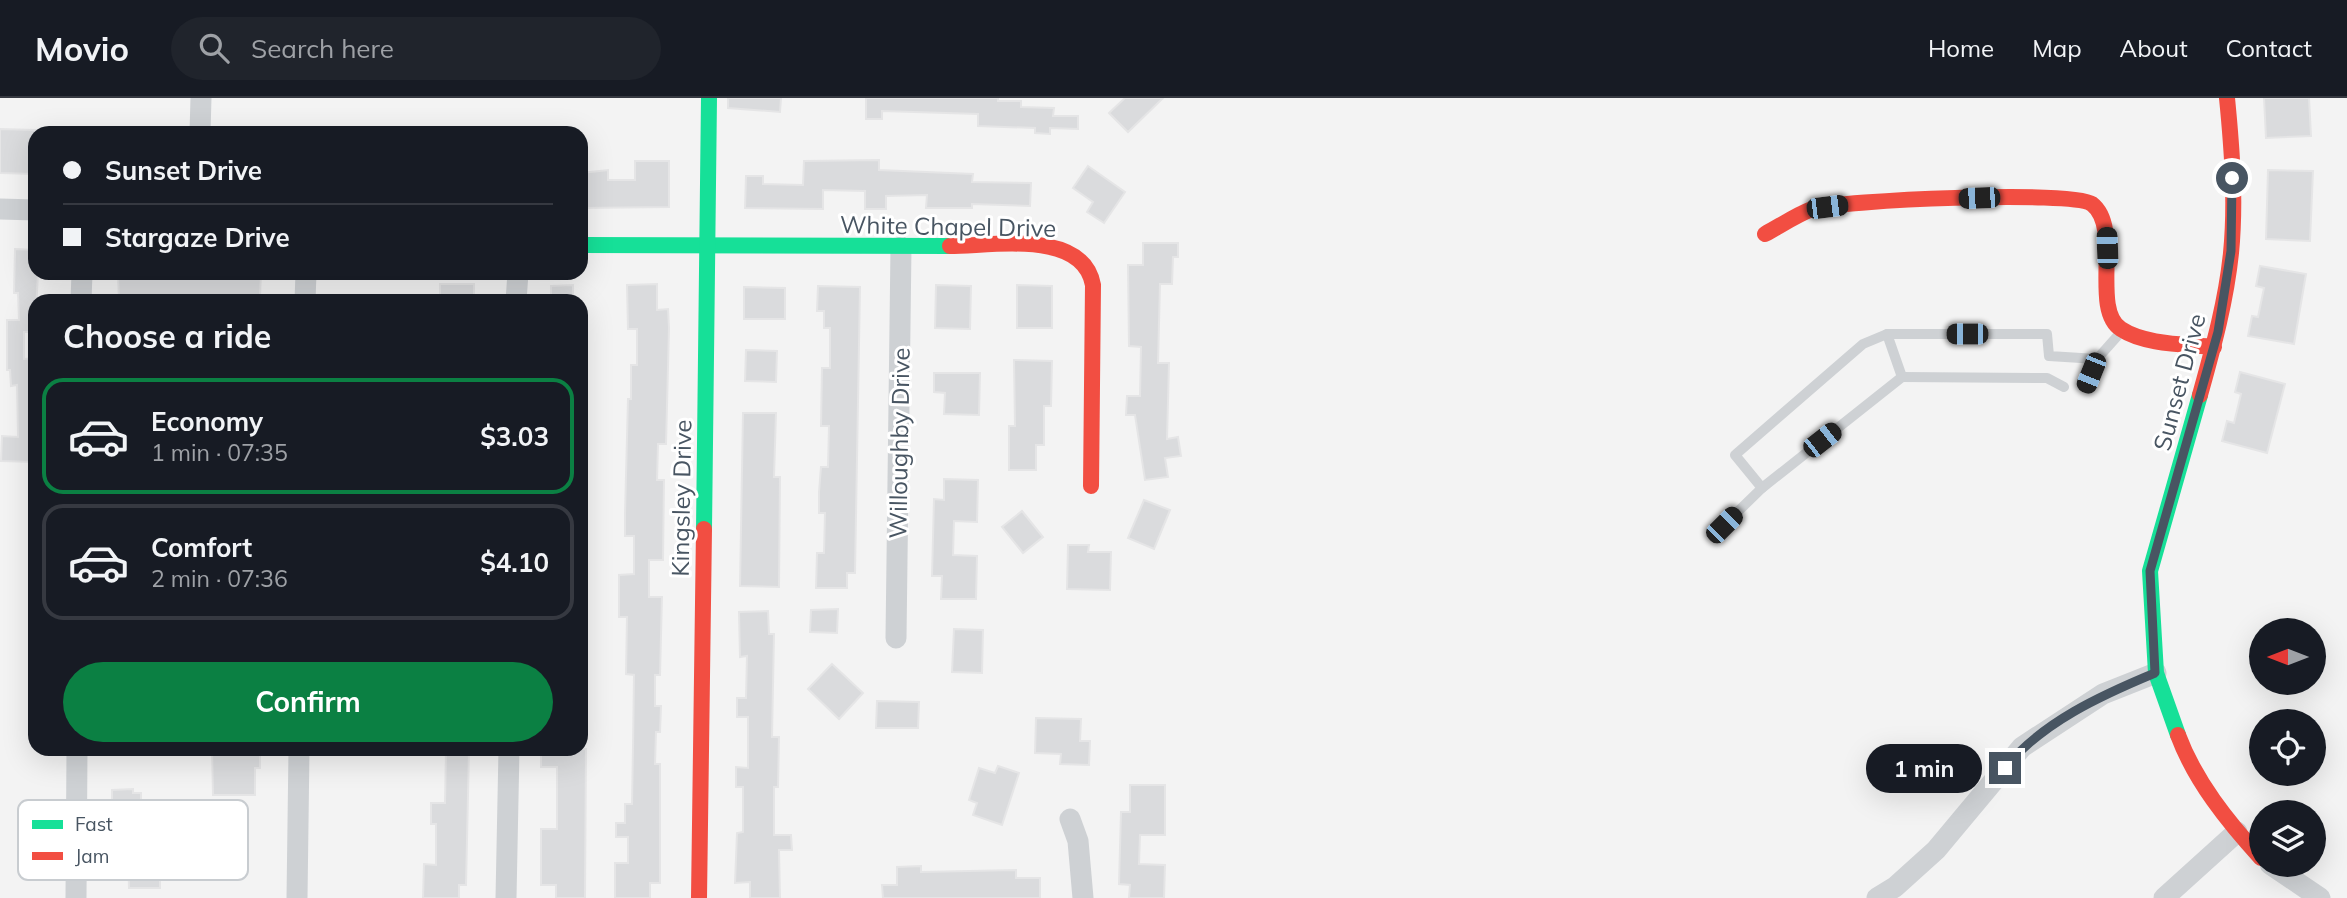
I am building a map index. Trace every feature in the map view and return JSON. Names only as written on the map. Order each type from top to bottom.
[{"type":"street","points":[[200,126],[201,98]]},
{"type":"street","name":"Kingsley Drive","points":[[699,898],[709,98]]},
{"type":"street","name":"Sunset Drive","points":[[2227,98],[2232,153],[2231,251],[2214,347],[2150,571],[2155,673],[2187,759],[2237,832],[2249,845]]},
{"type":"street","points":[[1765,234],[1813,209],[1842,205],[1979,198],[2064,197],[2083,200],[2093,205],[2105,223],[2107,298],[2110,315],[2122,330],[2149,339],[2214,347]]},
{"type":"street","points":[[0,209],[28,210]]},
{"type":"street","name":"White Chapel Drive","points":[[588,245],[1052,246],[1076,254],[1087,263],[1093,285],[1091,486]]},
{"type":"street","name":"Willoughby Drive","points":[[896,638],[901,247]]},
{"type":"street","points":[[1877,898],[1895,887],[1936,850],[2022,747],[2103,694],[2155,673]]},
{"type":"street","points":[[77,756],[77,800]]},
{"type":"street","points":[[297,898],[299,756]]},
{"type":"street","points":[[506,898],[509,756]]},
{"type":"street","points":[[1070,819],[1078,841],[1083,898]]},
{"type":"street","points":[[2164,898],[2237,832]]},
{"type":"street","points":[[2289,877],[2320,898]]},
{"type":"street","points":[[76,880],[76,898]]},
{"type":"lane","points":[[2085,387],[2097,359],[2122,330]]},
{"type":"lane","points":[[1887,334],[1902,377]]},
{"type":"lane","points":[[1762,488],[1735,455],[1863,344],[1887,334],[2047,334],[2047,378]]},
{"type":"lane","points":[[2049,356],[2097,359]]},
{"type":"lane","points":[[1724,525],[1762,488],[1902,377],[2047,378],[2064,387]]},
{"type":"building","points":[[728,98],[781,98],[780,112],[728,108]]},
{"type":"building","points":[[866,98],[998,98],[998,101],[1021,101],[1021,107],[1054,108],[1053,116],[1078,116],[1078,129],[1050,128],[1050,134],[1035,133],[1035,128],[978,126],[978,114],[882,111],[882,119],[866,119]]},
{"type":"building","points":[[1125,98],[1163,98],[1128,132],[1109,113]]},
{"type":"building","points":[[2264,98],[2309,98],[2311,136],[2266,138]]},
{"type":"building","points":[[0,129],[28,130],[28,174],[0,173]]},
{"type":"building","points":[[879,160],[879,170],[973,174],[972,182],[1031,183],[1030,206],[972,204],[972,208],[926,208],[927,195],[886,196],[886,209],[865,209],[865,191],[823,190],[823,209],[745,208],[746,176],[763,176],[763,184],[803,185],[804,161]]},
{"type":"building","points":[[635,161],[669,161],[669,207],[588,208],[588,172],[608,170],[608,180],[635,180]]},
{"type":"building","points":[[1088,166],[1125,192],[1104,223],[1087,212],[1093,202],[1073,188]]},
{"type":"building","points":[[2268,170],[2313,171],[2310,241],[2266,239]]},
{"type":"building","points":[[1143,243],[1178,243],[1178,257],[1173,257],[1172,284],[1160,284],[1158,363],[1169,363],[1167,439],[1178,437],[1181,456],[1165,458],[1168,477],[1145,480],[1135,415],[1126,415],[1127,396],[1140,396],[1141,347],[1129,346],[1128,265],[1143,265]]},
{"type":"building","points":[[15,249],[28,250],[28,280],[38,280],[37,294],[28,294],[28,332],[24,332],[24,359],[28,359],[28,462],[1,461],[2,436],[18,437],[17,385],[11,386],[10,370],[7,370],[7,320],[19,320],[18,293],[14,293]]},
{"type":"building","points":[[2260,266],[2306,274],[2294,344],[2248,336],[2252,316],[2258,317],[2264,288],[2256,286]]},
{"type":"building","points":[[118,280],[261,280],[260,294],[119,294]]},
{"type":"building","points":[[440,284],[474,284],[474,294],[440,294]]},
{"type":"building","points":[[657,284],[657,310],[668,309],[669,328],[666,444],[658,444],[657,480],[664,480],[663,560],[649,560],[649,597],[662,597],[660,675],[655,675],[655,706],[661,706],[660,732],[656,732],[655,764],[660,764],[660,883],[650,883],[650,898],[615,898],[615,863],[628,863],[628,837],[616,837],[616,823],[625,823],[625,804],[632,804],[634,675],[626,674],[627,617],[619,617],[619,575],[634,574],[634,536],[625,536],[625,514],[628,399],[631,399],[631,365],[637,365],[637,329],[628,329],[627,285]]},
{"type":"building","points":[[573,285],[573,294],[551,294],[551,286]]},
{"type":"building","points":[[936,285],[971,286],[970,329],[935,328]]},
{"type":"building","points":[[1017,285],[1052,286],[1052,328],[1017,328]]},
{"type":"building","points":[[818,286],[860,287],[855,573],[847,573],[847,588],[816,588],[817,553],[824,553],[825,513],[819,513],[821,467],[828,467],[829,426],[821,426],[822,368],[830,368],[830,328],[824,328],[824,311],[817,311]]},
{"type":"building","points":[[744,287],[785,288],[785,319],[744,319]]},
{"type":"building","points":[[746,350],[777,351],[776,382],[745,381]]},
{"type":"building","points":[[1014,360],[1052,361],[1051,406],[1044,406],[1044,445],[1036,445],[1036,470],[1009,470],[1009,426],[1015,426]]},
{"type":"building","points":[[2240,372],[2285,384],[2267,453],[2222,441],[2227,421],[2234,423],[2241,394],[2235,392]]},
{"type":"building","points":[[934,373],[980,373],[979,415],[944,414],[945,393],[934,392]]},
{"type":"building","points":[[743,413],[776,413],[774,477],[780,477],[779,587],[740,586]]},
{"type":"building","points":[[944,479],[978,480],[977,522],[954,521],[953,555],[977,556],[976,599],[941,599],[942,576],[932,576],[934,499],[944,500]]},
{"type":"building","points":[[1144,500],[1170,510],[1154,549],[1128,538]]},
{"type":"building","points":[[1022,511],[1043,537],[1023,553],[1002,527]]},
{"type":"building","points":[[1068,545],[1089,545],[1088,552],[1111,552],[1110,590],[1067,589]]},
{"type":"building","points":[[838,609],[837,633],[810,632],[811,610]]},
{"type":"building","points":[[768,611],[769,634],[774,634],[772,737],[779,737],[778,787],[774,787],[774,835],[791,835],[792,850],[779,850],[780,898],[750,898],[750,882],[735,883],[737,833],[743,832],[743,787],[736,787],[736,767],[748,768],[748,717],[737,717],[737,698],[746,698],[747,656],[740,657],[739,612]]},
{"type":"building","points":[[954,629],[983,630],[982,673],[952,672]]},
{"type":"building","points":[[832,664],[863,693],[839,719],[808,689]]},
{"type":"building","points":[[877,701],[919,702],[918,728],[876,728]]},
{"type":"building","points":[[1036,718],[1081,719],[1080,741],[1090,741],[1089,765],[1060,764],[1061,754],[1035,753]]},
{"type":"building","points":[[212,756],[260,756],[260,768],[255,768],[255,795],[213,795]]},
{"type":"building","points":[[446,756],[469,756],[466,885],[459,885],[459,898],[423,898],[424,864],[436,865],[436,824],[431,824],[431,803],[445,803]]},
{"type":"building","points":[[541,756],[586,756],[585,898],[556,898],[556,885],[541,885],[541,829],[557,829],[557,767],[541,767]]},
{"type":"building","points":[[998,766],[1019,773],[1002,825],[973,815],[977,803],[969,800],[979,768],[995,773]]},
{"type":"building","points":[[1130,785],[1165,785],[1165,835],[1140,835],[1139,864],[1165,865],[1164,898],[1129,898],[1130,885],[1119,884],[1121,812],[1130,812]]},
{"type":"building","points":[[133,789],[133,793],[141,793],[141,800],[112,800],[112,790]]},
{"type":"building","points":[[921,866],[921,872],[1016,870],[1016,878],[1040,878],[1040,898],[883,898],[882,885],[897,885],[897,867]]},
{"type":"building","points":[[129,880],[160,880],[160,888],[129,888]]},
{"type":"traffic: fast","points":[[704,529],[709,98]]},
{"type":"traffic: fast","points":[[588,245],[950,246]]},
{"type":"traffic: fast","points":[[2178,735],[2156,673],[2150,571],[2200,395]]},
{"type":"traffic: jam","points":[[2200,395],[2222,307],[2231,253],[2233,176],[2227,98]]},
{"type":"traffic: jam","points":[[1765,234],[1812,209],[1865,202],[2002,197],[2076,200],[2092,204],[2101,215],[2105,231],[2106,287],[2112,319],[2121,329],[2142,338],[2214,347]]},
{"type":"traffic: jam","points":[[950,246],[1034,244],[1072,255],[1086,267],[1093,285],[1091,486]]},
{"type":"traffic: jam","points":[[699,898],[704,529]]},
{"type":"traffic: jam","points":[[2178,735],[2194,769],[2214,800],[2249,845]]},
{"type":"route","points":[[2005,768],[2022,747],[2103,694],[2155,673],[2150,571],[2218,332],[2231,251],[2232,178]]}]
